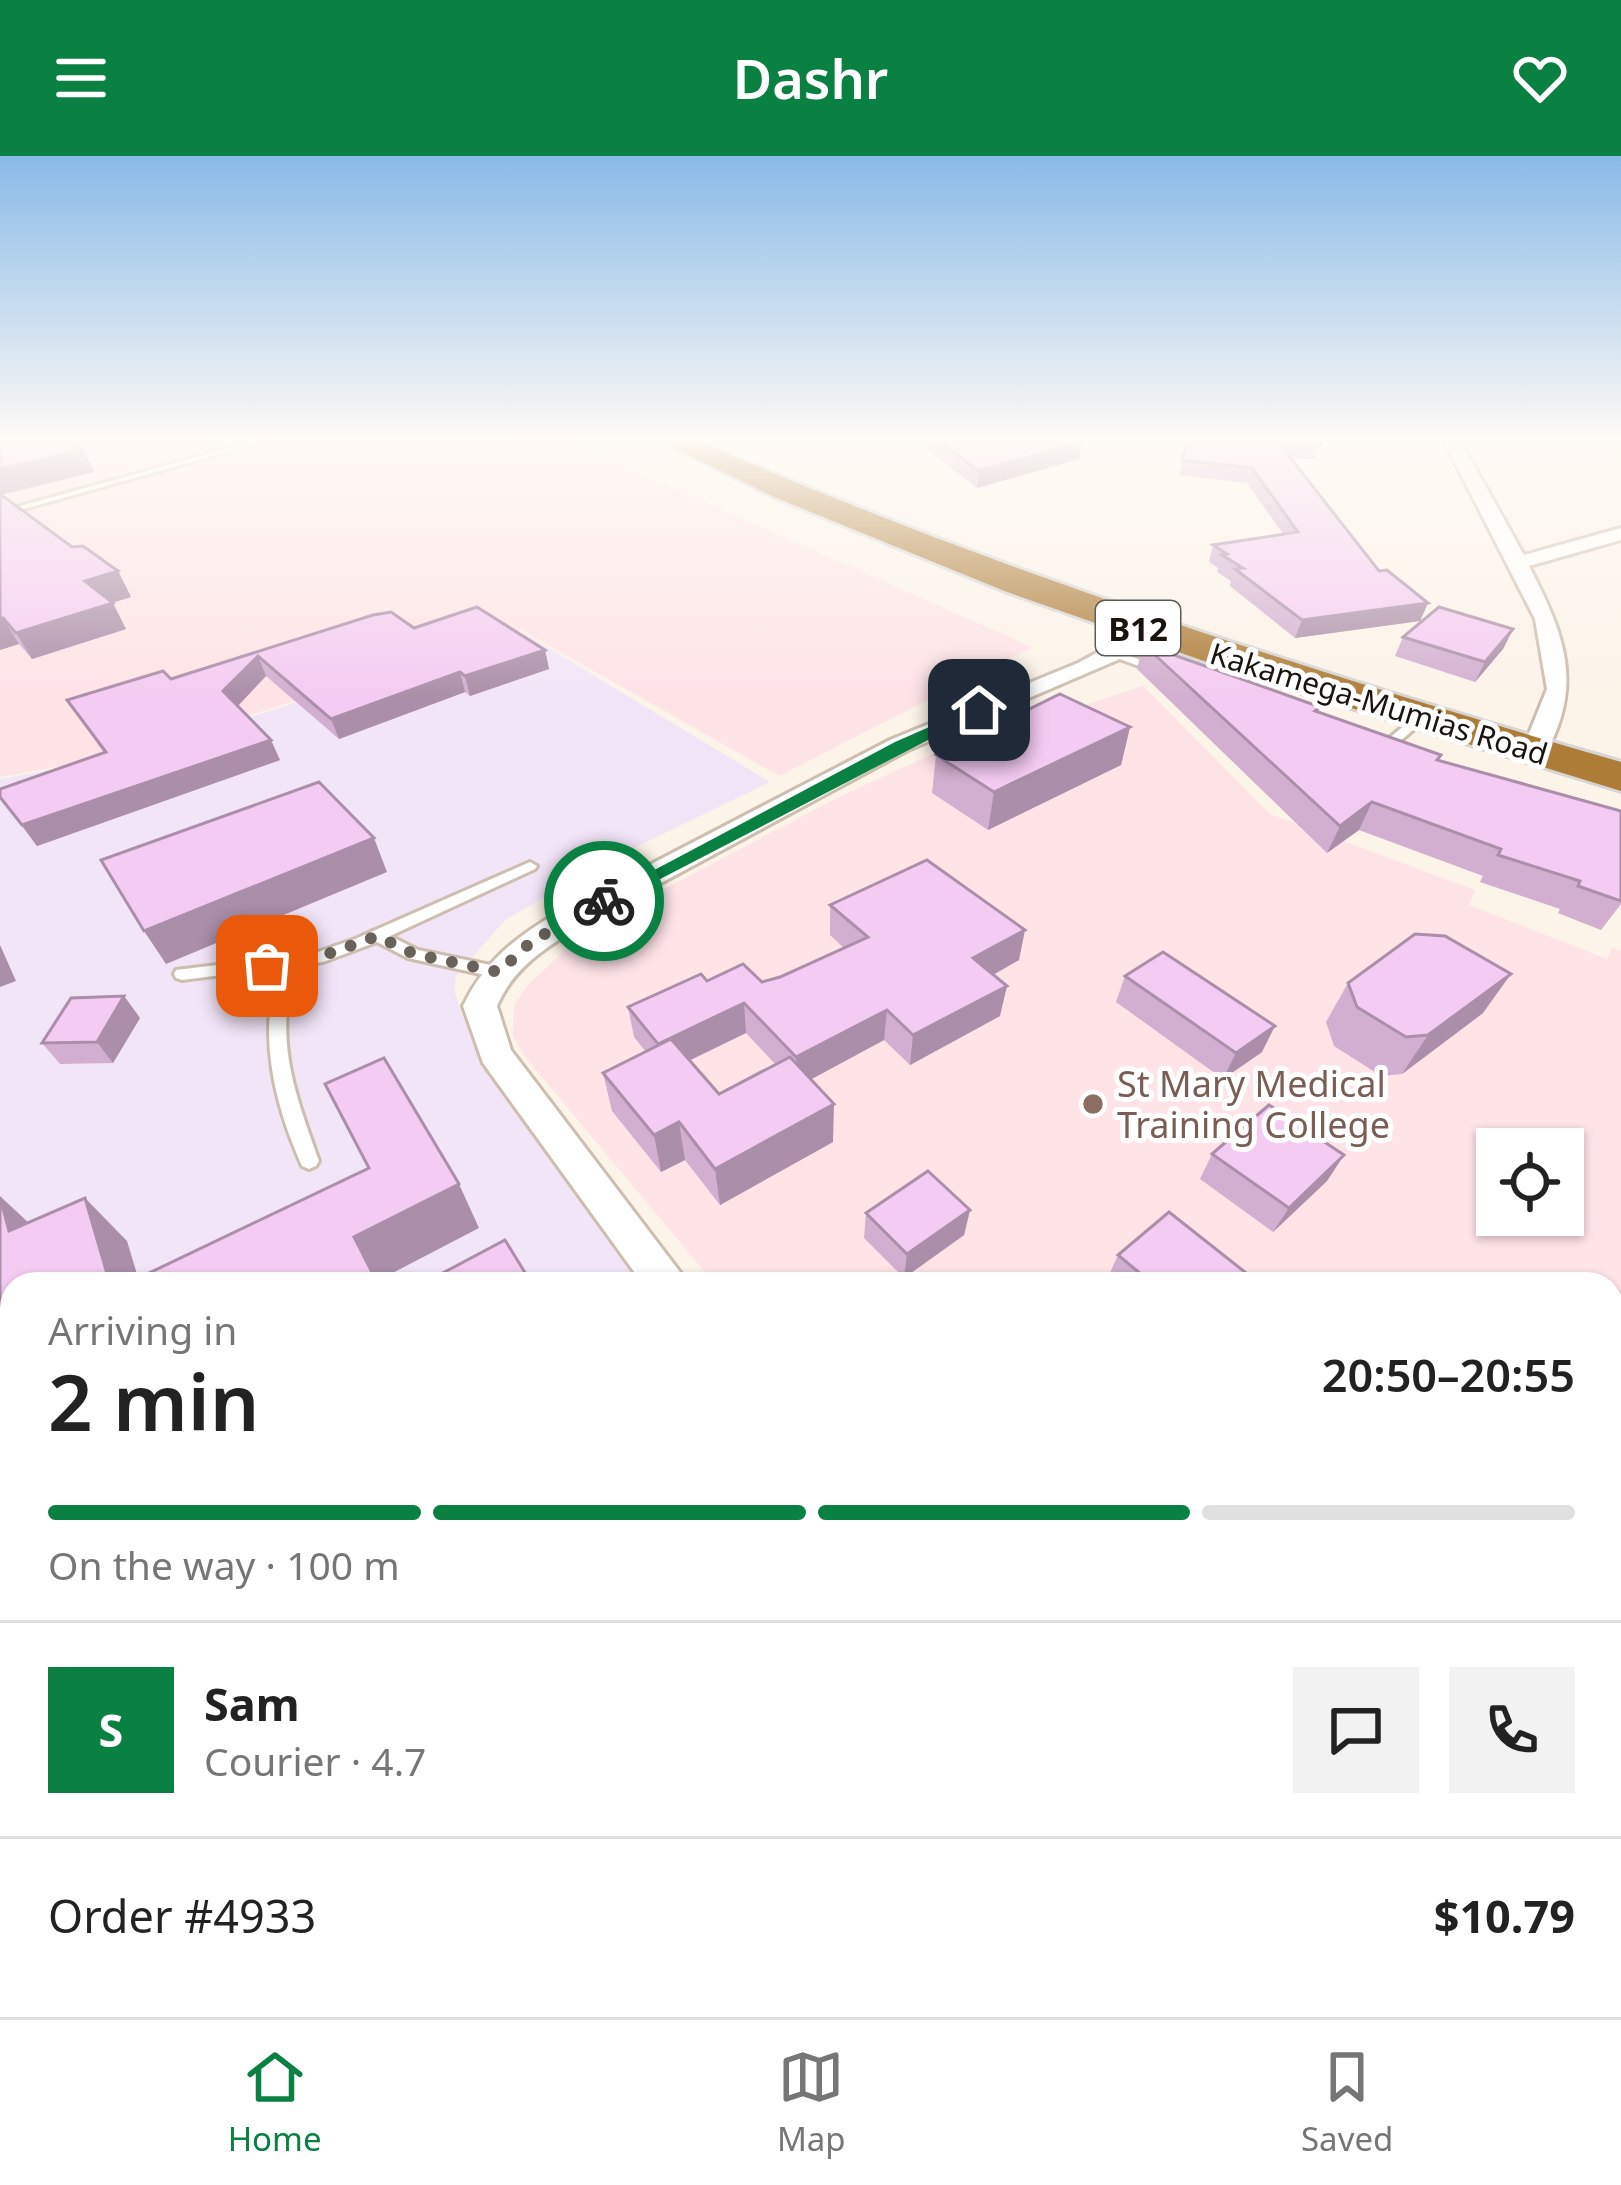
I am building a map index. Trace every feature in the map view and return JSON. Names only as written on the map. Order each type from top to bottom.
[{"type":"highway","name":"Kakamega-Mumias Road","points":[[862,526],[1123,640],[1422,717],[1621,777]]},
{"type":"street","points":[[1499,526],[1546,619],[1558,689],[1534,751]]},
{"type":"street","points":[[1519,562],[1621,534]]},
{"type":"street","points":[[659,1272],[494,1054],[479,1006],[499,972],[532,941],[568,920],[899,745],[1123,640]]},
{"type":"lane","points":[[1123,640],[1179,678]]},
{"type":"lane","points":[[1386,747],[1422,717]]},
{"type":"lane","points":[[1370,741],[1405,754]]},
{"type":"lane","points":[[182,974],[288,963],[377,936],[530,866]]},
{"type":"lane","points":[[377,936],[414,954],[499,972]]},
{"type":"lane","points":[[288,963],[274,998],[273,1041],[308,1161]]},
{"type":"shaded area","points":[[0,526],[758,526],[1032,647],[779,776],[522,630],[122,755],[0,777]]},
{"type":"shaded area","points":[[522,632],[770,782],[611,859],[505,920],[456,976],[454,990],[472,1041],[636,1272],[0,1272],[0,779],[122,757]]},
{"type":"shaded area","name":"St Mary Medical Training College","points":[[1143,686],[1270,814],[1475,890],[1469,905],[1607,959],[1612,948],[1621,951],[1621,1272],[705,1272],[526,1058],[513,1036],[514,1006],[527,986],[568,947],[651,896],[839,797],[1045,702],[1068,711]]},
{"type":"building","points":[[0,526],[43,526],[118,571],[85,581],[113,603],[16,633],[0,619]]},
{"type":"building","points":[[1294,526],[1344,526],[1379,571],[1387,570],[1428,603],[1302,620],[1235,569],[1243,568],[1213,545],[1298,532]]},
{"type":"building","points":[[477,607],[545,650],[465,676],[460,672],[331,719],[258,656],[223,691],[271,740],[22,825],[0,797],[0,789],[106,752],[67,700],[163,671],[171,679],[373,615],[391,612],[414,628]]},
{"type":"building","points":[[1439,607],[1513,629],[1485,662],[1403,637]]},
{"type":"building","points":[[1143,644],[1441,755],[1437,760],[1621,811],[1621,901],[1578,886],[1580,881],[1498,855],[1501,849],[1372,802],[1340,826]]},
{"type":"building","points":[[1060,694],[1130,727],[994,792],[936,755]]},
{"type":"building","points":[[319,782],[374,838],[144,931],[101,860]]},
{"type":"building","points":[[927,860],[1025,930],[973,958],[1007,986],[913,1035],[887,1010],[796,1057],[744,1003],[658,1044],[628,1007],[701,974],[707,981],[743,964],[762,982],[780,977],[868,937],[830,905]]},
{"type":"building","points":[[1415,934],[1445,936],[1511,974],[1428,1035],[1406,1037],[1357,1007],[1348,983]]},
{"type":"building","points":[[1163,952],[1275,1026],[1236,1053],[1125,976]]},
{"type":"building","points":[[124,996],[97,1042],[42,1043],[71,998]]},
{"type":"building","points":[[671,1039],[719,1094],[790,1057],[834,1104],[715,1169],[679,1122],[654,1135],[603,1073]]},
{"type":"building","points":[[384,1058],[459,1184],[354,1237],[372,1272],[151,1272],[369,1168],[325,1084]]},
{"type":"building","points":[[1269,1105],[1344,1155],[1289,1208],[1212,1154]]},
{"type":"building","points":[[928,1171],[970,1210],[907,1254],[866,1213]]},
{"type":"building","points":[[0,1197],[9,1231],[85,1198],[107,1272],[0,1272]]},
{"type":"building","points":[[1169,1212],[1245,1272],[1139,1272],[1118,1255]]},
{"type":"building","points":[[505,1240],[525,1272],[445,1272]]},
{"type":"way so far","points":[[267,966],[317,958],[377,936],[414,954],[499,972],[532,941],[604,901]]},
{"type":"place","name":"St Mary Medical Training College","points":[[1093,1104]]},
{"type":"route","points":[[604,901],[899,745],[979,710]]}]
